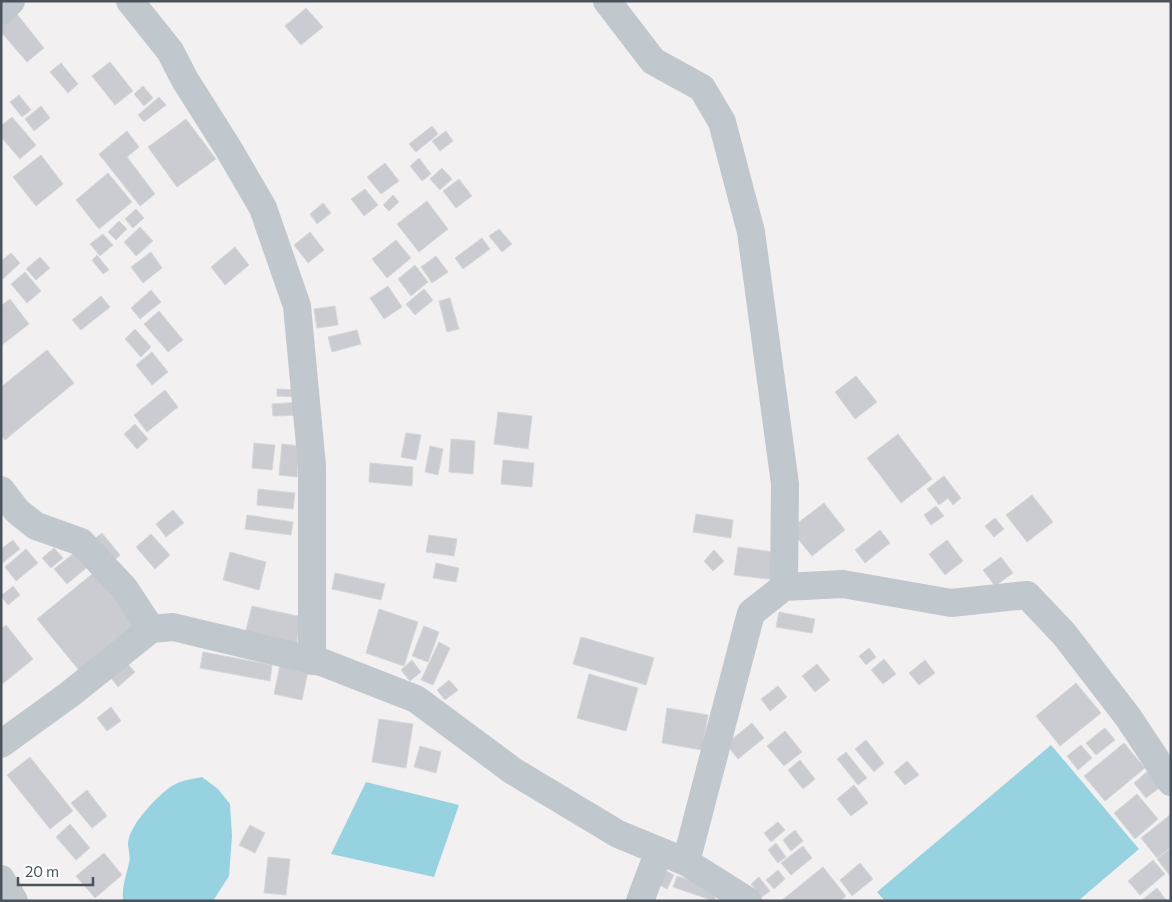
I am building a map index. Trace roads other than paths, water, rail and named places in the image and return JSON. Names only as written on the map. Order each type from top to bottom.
[{"type":"street","points":[[1,11],[11,1]]},
{"type":"street","points":[[130,1],[170,51],[185,80],[263,208],[297,306],[312,466],[312,661]]},
{"type":"street","points":[[607,1],[653,61],[702,88],[722,122],[751,232],[784,474],[784,587]]},
{"type":"street","points":[[1,490],[17,511],[36,526],[81,542],[124,588],[151,629]]},
{"type":"street","points":[[686,862],[751,613],[784,587],[843,584],[951,603],[1027,595],[1064,634],[1128,716],[1171,782]]},
{"type":"street","points":[[1,744],[70,694],[151,629],[173,627],[324,664],[416,699],[513,771],[618,834],[686,862],[748,901]]},
{"type":"street","points":[[640,901],[659,851]]},
{"type":"street","points":[[1,879],[6,884],[14,901]]},
{"type":"water","points":[[1051,745],[1139,849],[1078,901],[885,901],[877,892]]},
{"type":"water","points":[[202,777],[218,789],[230,804],[232,836],[229,876],[213,901],[123,901],[124,886],[130,860],[128,843],[139,819],[159,796],[172,786],[183,781]]},
{"type":"water","points":[[366,782],[459,805],[434,877],[331,854]]}]
